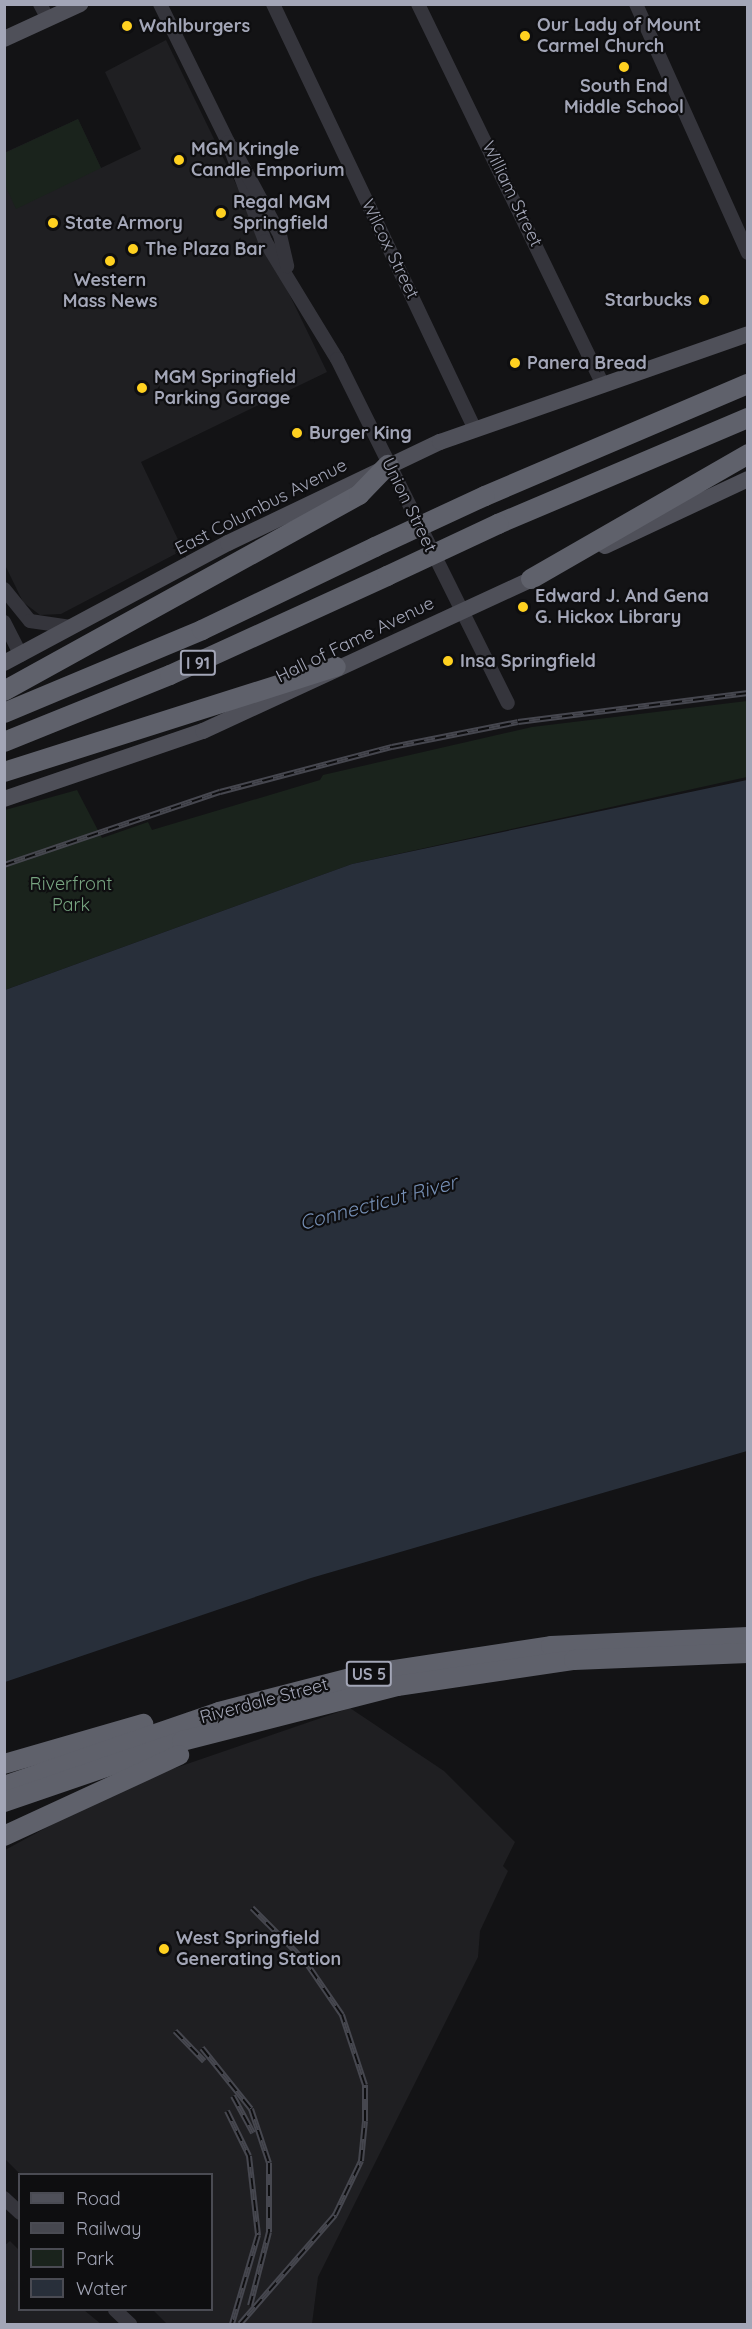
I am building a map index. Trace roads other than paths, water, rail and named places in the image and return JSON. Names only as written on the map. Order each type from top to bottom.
[{"type":"highway","name":"I 91","points":[[4,713],[167,646],[485,496],[747,384]]},
{"type":"highway","name":"I 91","points":[[4,742],[179,672],[498,524],[747,418]]},
{"type":"highway","points":[[531,579],[747,454]]},
{"type":"highway","points":[[4,691],[350,501],[388,465]]},
{"type":"highway","points":[[4,772],[336,667]]},
{"type":"highway","name":"Riverdale Street","points":[[4,1802],[362,1675],[533,1648],[746,1650]]},
{"type":"highway","points":[[4,1764],[81,1740],[269,1707]]},
{"type":"highway","points":[[4,1836],[269,1707]]},
{"type":"highway","name":"Riverdale Street","points":[[4,1786],[269,1707]]},
{"type":"main road","points":[[4,39],[44,12],[80,4]]},
{"type":"main road","name":"East Columbus Avenue","points":[[4,663],[388,465],[474,428],[747,334]]},
{"type":"main road","name":"Hall of Fame Avenue","points":[[4,799],[160,749],[306,687],[336,667],[747,479]]},
{"type":"street","name":"Union Street","points":[[160,4],[228,142],[265,241],[288,274],[388,465],[508,703]]},
{"type":"street","name":"Wilcox Street","points":[[273,4],[474,428]]},
{"type":"street","name":"William Street","points":[[418,4],[603,385]]},
{"type":"street","points":[[636,4],[747,253]]},
{"type":"street","points":[[4,589],[30,621],[73,627]]},
{"type":"street","points":[[4,622],[21,655]]},
{"type":"street","points":[[4,2198],[18,2211]]},
{"type":"street","points":[[116,2311],[130,2325]]},
{"type":"water","name":"Connecticut River","points":[[747,780],[747,1451],[311,1578],[5,1682],[5,990],[352,864]]},
{"type":"railway","points":[[4,865],[220,792],[392,747],[518,722],[748,693]]},
{"type":"railway","points":[[240,2324],[335,2215],[361,2161],[365,2121],[365,2085],[342,2015],[305,1961],[252,1908]]},
{"type":"railway","points":[[175,2031],[204,2061]]},
{"type":"railway","points":[[202,2048],[251,2109],[269,2163],[269,2232],[250,2306]]},
{"type":"railway","points":[[233,2096],[253,2133]]},
{"type":"railway","points":[[227,2111],[249,2156],[258,2235],[232,2324]]},
{"type":"place","name":"Wahlburgers","points":[[127,26]]},
{"type":"place","name":"Our Lady of Mount Carmel Church","points":[[525,36]]},
{"type":"place","name":"South End Middle School","points":[[624,67]]},
{"type":"place","name":"MGM Kringle Candle Emporium","points":[[179,160]]},
{"type":"place","name":"Regal MGM Springfield","points":[[221,213]]},
{"type":"place","name":"State Armory","points":[[53,223]]},
{"type":"place","name":"The Plaza Bar","points":[[133,249]]},
{"type":"place","name":"Western Mass News","points":[[110,261]]},
{"type":"place","name":"Starbucks","points":[[704,300]]},
{"type":"place","name":"Panera Bread","points":[[515,363]]},
{"type":"place","name":"MGM Springfield Parking Garage","points":[[142,388]]},
{"type":"place","name":"Burger King","points":[[297,433]]},
{"type":"place","name":"Edward J. And Gena G. Hickox Library","points":[[523,607]]},
{"type":"place","name":"Insa Springfield","points":[[448,661]]},
{"type":"place","name":"West Springfield Generating Station","points":[[164,1949]]},
{"type":"park label","name":"Riverfront Park","points":[[71,895]]}]
